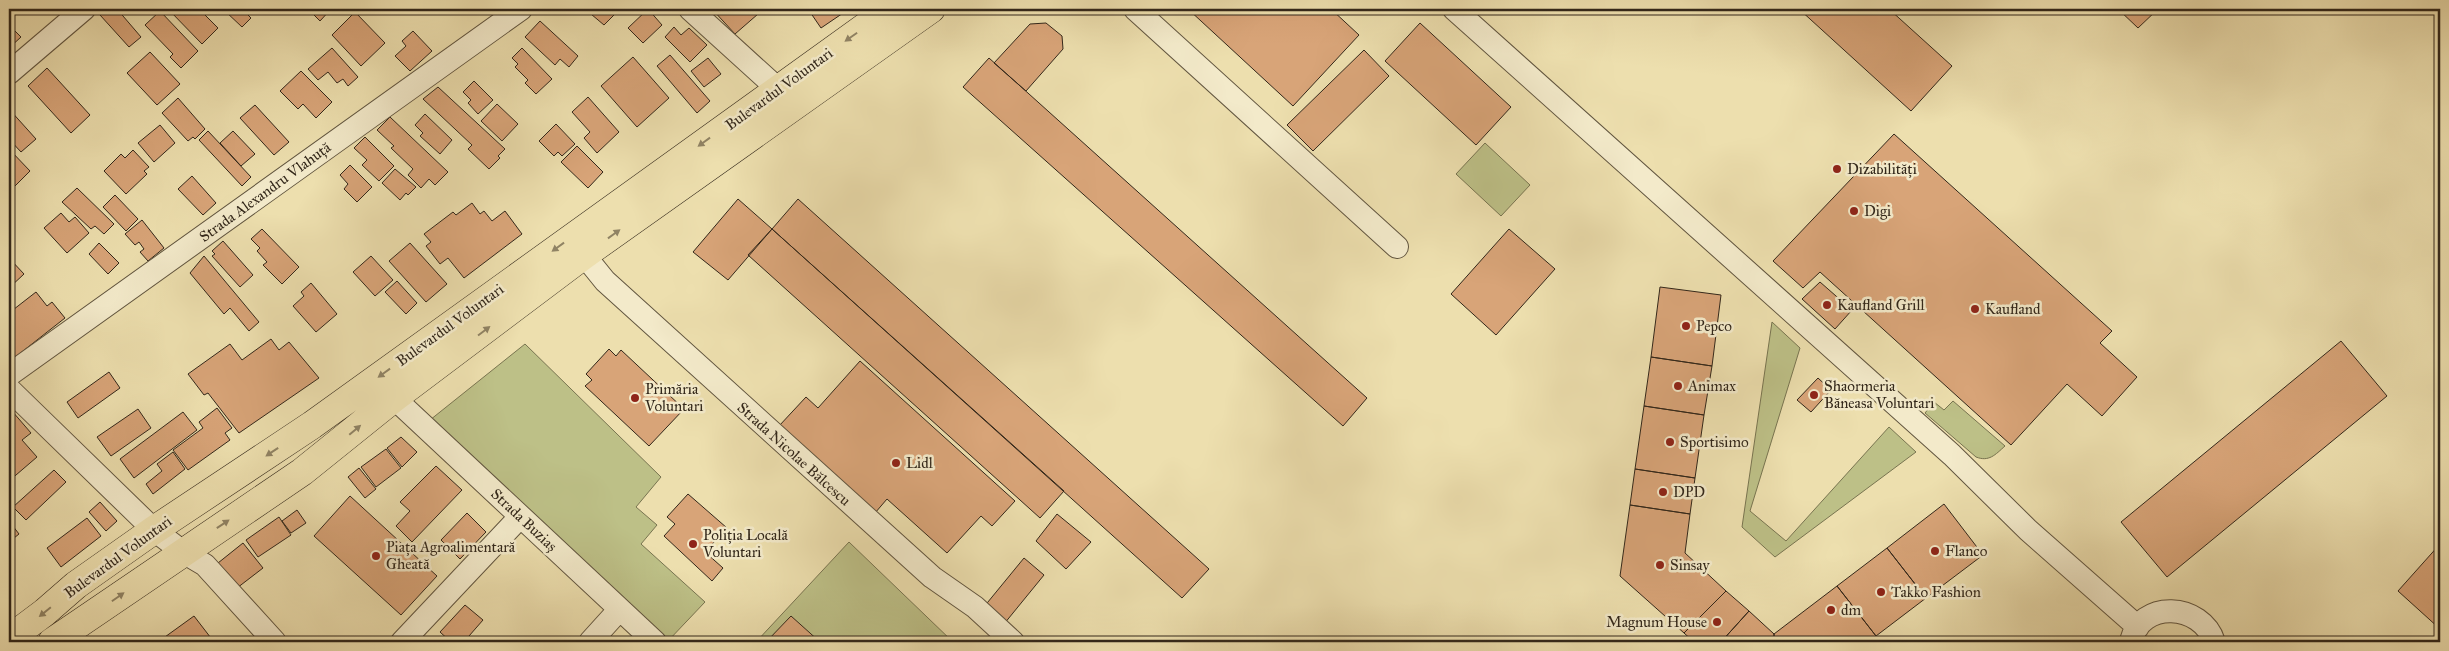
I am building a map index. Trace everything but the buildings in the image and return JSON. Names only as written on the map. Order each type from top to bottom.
[{"type":"highway","name":"Bulevardul Voluntari","points":[[9,639],[45,612],[76,585],[154,530],[312,425],[890,9]]},
{"type":"highway","name":"Bulevardul Voluntari","points":[[52,642],[302,472],[394,398],[584,256],[931,9]]},
{"type":"street","points":[[9,73],[84,9]]},
{"type":"street","name":"Strada Alexandru Vlahuță","points":[[9,375],[522,9]]},
{"type":"street","points":[[690,9],[778,89]]},
{"type":"street","points":[[1135,9],[1397,247]]},
{"type":"street","points":[[1454,9],[1952,455],[2134,635],[2148,618],[2161,612],[2175,610],[2188,613],[2200,620],[2214,642]]},
{"type":"street","name":"Strada Nicolae Bălcescu","points":[[584,256],[605,281],[758,422],[932,577],[976,607],[1013,642]]},
{"type":"street","points":[[9,388],[154,530],[183,552],[205,564],[275,642]]},
{"type":"street","name":"Strada Buziaș","points":[[394,398],[655,642]]},
{"type":"street","points":[[402,642],[520,517]]},
{"type":"street","points":[[590,642],[620,610]]},
{"type":"green space","points":[[1485,143],[1530,185],[1501,216],[1456,174]]},
{"type":"green space","points":[[1772,322],[1800,348],[1750,511],[1786,541],[1889,427],[1916,452],[1775,557],[1742,527]]},
{"type":"green space","points":[[525,344],[661,477],[636,507],[657,525],[641,544],[705,602],[667,642],[430,420]]},
{"type":"green space","points":[[1953,401],[2005,446],[1995,455],[1988,458],[1976,457],[1925,413],[1934,402],[1944,410]]},
{"type":"green space","points":[[849,542],[953,642],[756,642]]},
{"type":"place","name":"Dizabilități","points":[[1837,169]]},
{"type":"place","name":"Digi","points":[[1854,211]]},
{"type":"place","name":"Kaufland Grill","points":[[1827,305]]},
{"type":"place","name":"Kaufland","points":[[1975,309]]},
{"type":"place","name":"Pepco","points":[[1686,326]]},
{"type":"place","name":"Animax","points":[[1678,386]]},
{"type":"place","name":"Shaormeria Băneasa Voluntari","points":[[1814,395]]},
{"type":"place","name":"Primăria Voluntari","points":[[635,398]]},
{"type":"place","name":"Sportisimo","points":[[1670,442]]},
{"type":"place","name":"Lidl","points":[[896,463]]},
{"type":"place","name":"DPD","points":[[1663,492]]},
{"type":"place","name":"Poliția Locală Voluntari","points":[[693,544]]},
{"type":"place","name":"Flanco","points":[[1935,551]]},
{"type":"place","name":"Piața Agroalimentară Gheată","points":[[376,556]]},
{"type":"place","name":"Sinsay","points":[[1660,565]]},
{"type":"place","name":"Takko Fashion","points":[[1881,592]]},
{"type":"place","name":"dm","points":[[1831,610]]},
{"type":"place","name":"Magnum House","points":[[1717,622]]}]
